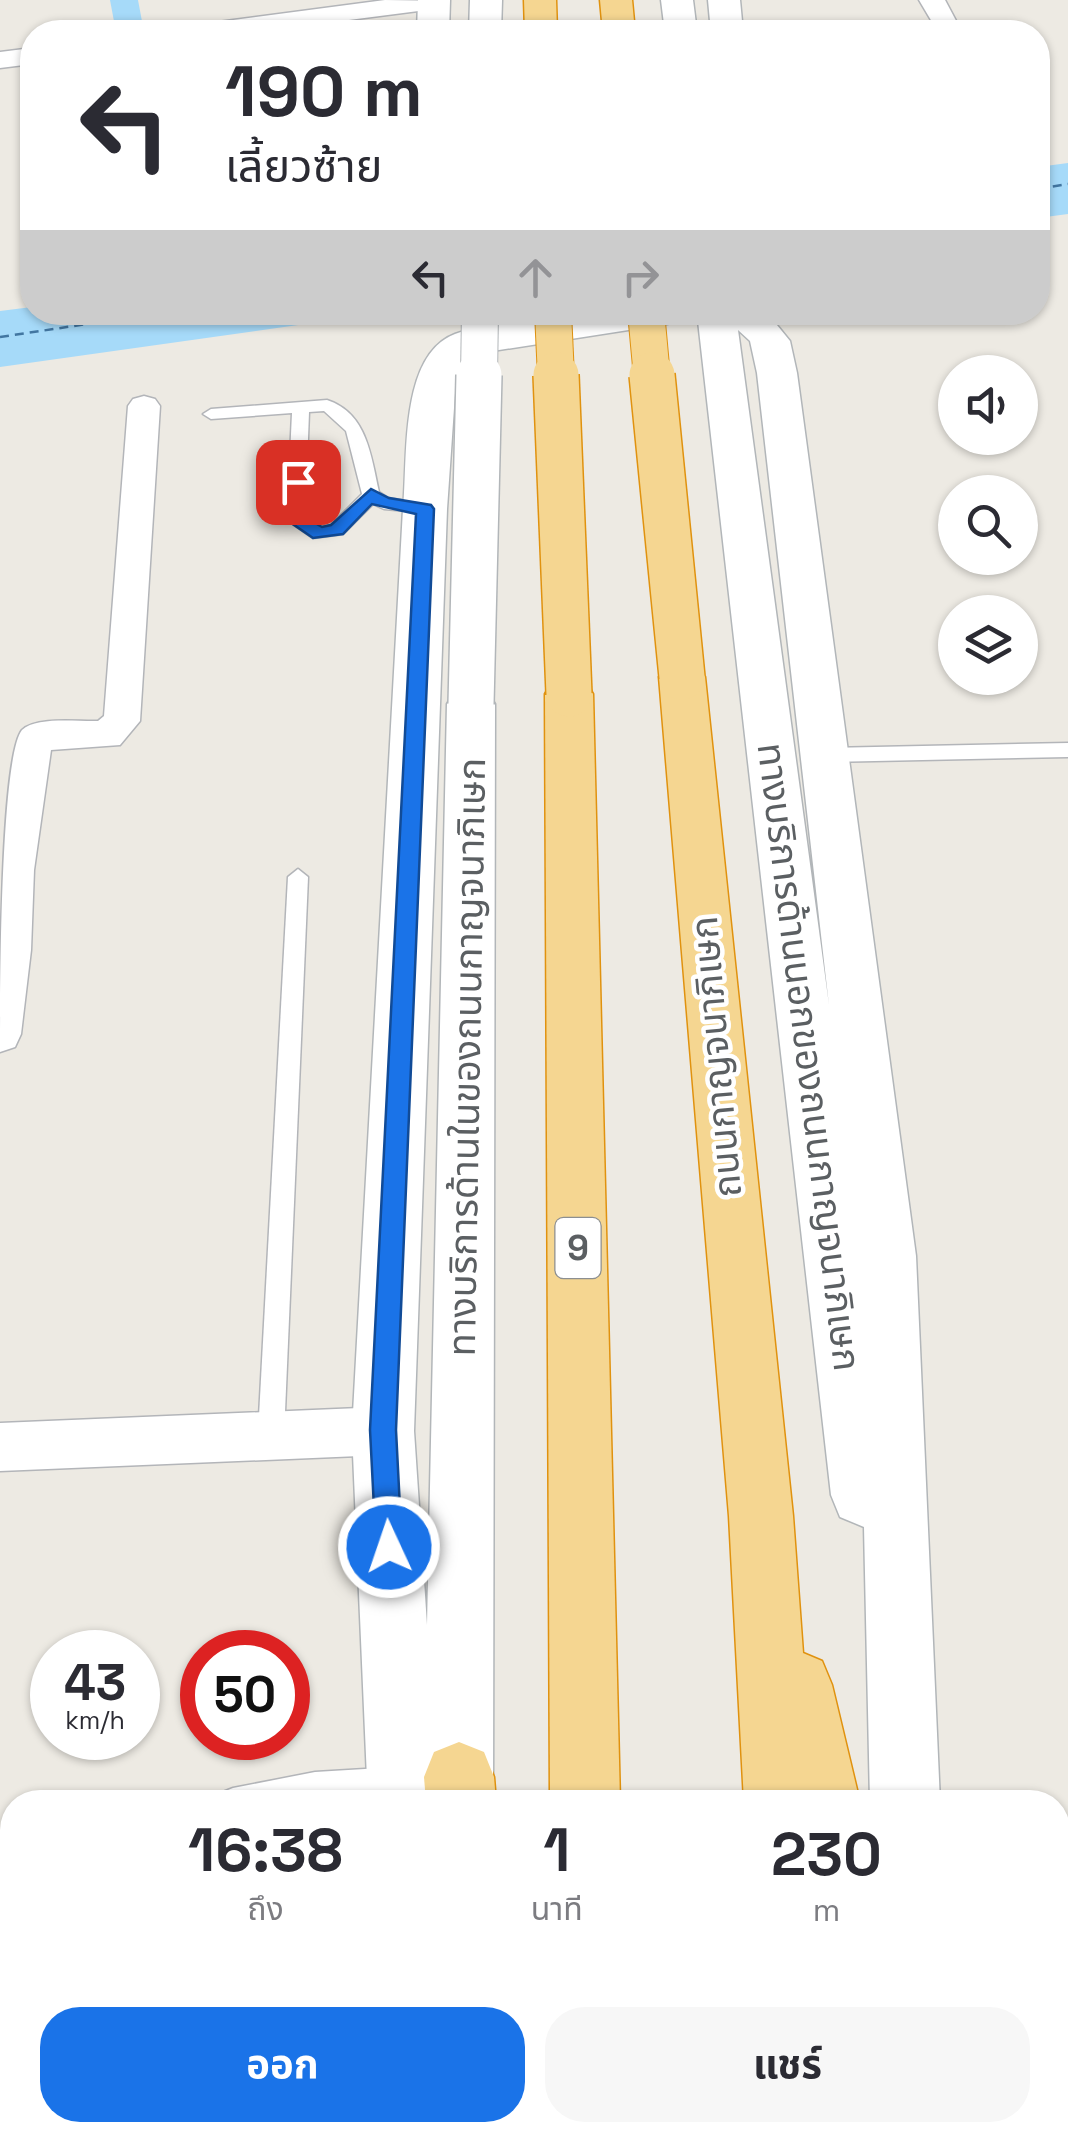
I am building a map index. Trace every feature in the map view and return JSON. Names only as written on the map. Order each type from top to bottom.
[{"type":"highway","name":"9","points":[[554,325],[568,694],[585,1790]]},
{"type":"highway","name":"ถนนกาญจนาภิเษก","points":[[647,325],[761,1516],[778,1790]]},
{"type":"highway","points":[[761,1516],[821,1790]]},
{"type":"main road","name":"ทางบริการด้านในของถนนกาญจนาภิเษก","points":[[436,1790],[472,704],[480,325]]},
{"type":"main road","points":[[436,1790],[383,1430],[425,509],[434,388],[438,368],[450,351],[471,342],[582,325]]},
{"type":"main road","name":"ทางบริการด้านนอกของถนนกาญจนาภิเษก","points":[[718,325],[901,1790]]},
{"type":"main road","points":[[761,325],[771,337],[887,1256],[903,1790]]},
{"type":"street","points":[[290,20],[434,0]]},
{"type":"street","points":[[0,1034],[11,950],[7,871],[34,741],[38,737],[108,736],[122,721],[144,406]]},
{"type":"street","points":[[0,1447],[383,1430]]},
{"type":"lane","points":[[210,414],[327,405],[344,412],[354,428],[371,494],[384,503],[425,509]]},
{"type":"lane","points":[[302,407],[296,520],[319,534],[337,530],[371,494]]},
{"type":"lane","points":[[826,755],[1068,750]]},
{"type":"lane","points":[[271,1435],[298,877]]},
{"type":"lane","points":[[294,1790],[314,1786],[384,1790]]},
{"type":"water","points":[[1068,163],[1068,214],[1050,216],[1050,165]]},
{"type":"water","points":[[20,308],[20,325],[298,325],[0,367],[0,311]]},
{"type":"waterway","points":[[124,0],[128,20]]},
{"type":"ferry route","points":[[1050,187],[1068,184]]},
{"type":"ferry route","points":[[0,337],[81,325]]},
{"type":"route","points":[[298,482],[296,520],[319,534],[337,530],[371,494],[384,503],[425,509],[383,1430],[389,1547]]}]
